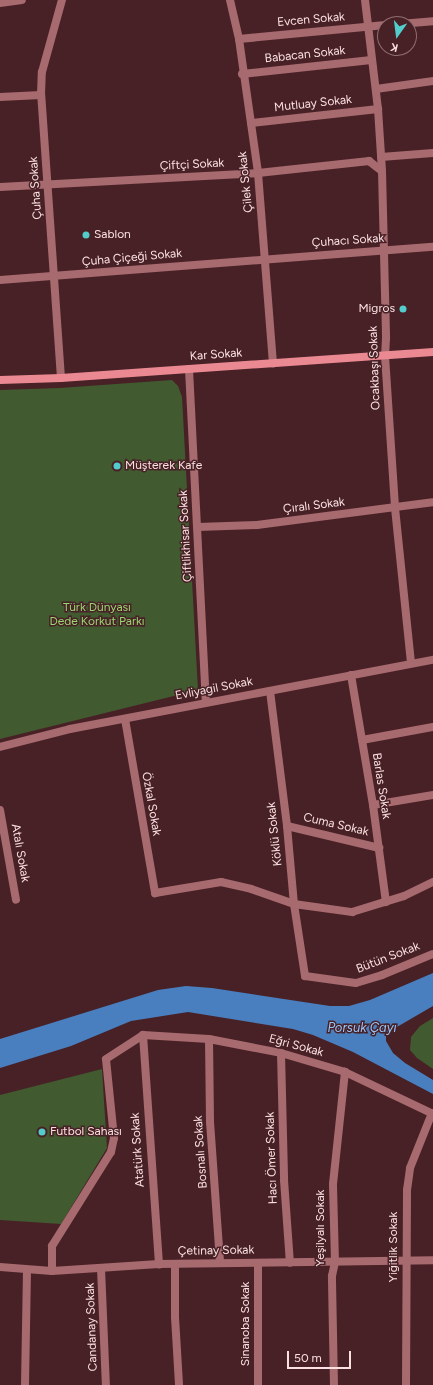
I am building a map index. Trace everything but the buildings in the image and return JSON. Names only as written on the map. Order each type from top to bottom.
[{"type":"street","points":[[0,3],[22,0]]},
{"type":"street","name":"Çuha Sokak","points":[[61,378],[41,95],[42,72],[62,0]]},
{"type":"street","name":"Çilek Sokak","points":[[230,0],[239,39],[242,74],[258,173],[266,259],[273,363]]},
{"type":"street","name":"Ocakbaşı Sokak","points":[[365,0],[378,109],[382,171],[386,338],[385,356],[396,508],[411,663]]},
{"type":"street","points":[[417,22],[433,21]]},
{"type":"street","name":"Evcen Sokak","points":[[239,39],[377,26]]},
{"type":"street","name":"Babacan Sokak","points":[[242,74],[371,60]]},
{"type":"street","points":[[376,89],[433,80]]},
{"type":"street","points":[[0,97],[41,95]]},
{"type":"street","name":"Mutluay Sokak","points":[[251,123],[378,109]]},
{"type":"street","points":[[381,157],[433,154]]},
{"type":"street","name":"Çiftçi Sokak","points":[[0,187],[258,173],[369,162],[382,171]]},
{"type":"street","name":"Çuhacı Sokak","points":[[266,259],[433,247]]},
{"type":"street","name":"Çuha Çiçeği Sokak","points":[[0,280],[266,259]]},
{"type":"street","name":"Kar Sokak","points":[[0,380],[61,378],[189,370],[433,352]]},
{"type":"street","name":"Çiftlikhisar Sokak","points":[[189,370],[206,702]]},
{"type":"street","name":"Çıralı Sokak","points":[[198,527],[257,525],[433,502]]},
{"type":"street","name":"Evliyagil Sokak","points":[[0,747],[70,729],[433,660]]},
{"type":"street","name":"Barlas Sokak","points":[[351,675],[373,804],[386,902]]},
{"type":"street","name":"Köklü Sokak","points":[[270,691],[287,826],[294,904],[305,976]]},
{"type":"street","name":"Özkal Sokak","points":[[125,719],[155,893],[221,882],[251,889],[294,904]]},
{"type":"street","points":[[362,740],[433,727]]},
{"type":"street","points":[[373,804],[433,795]]},
{"type":"street","name":"Atalı Sokak","points":[[0,810],[16,900]]},
{"type":"street","name":"Cuma Sokak","points":[[287,826],[378,848]]},
{"type":"street","points":[[294,904],[352,912],[404,896],[433,882]]},
{"type":"street","name":"Bütün Sokak","points":[[305,976],[319,976],[356,983],[382,975],[433,954]]},
{"type":"street","points":[[52,1271],[52,1246],[111,1152],[114,1138],[106,1059],[143,1035]]},
{"type":"street","name":"Eğri Sokak","points":[[143,1035],[209,1039],[281,1053],[345,1072],[432,1113]]},
{"type":"street","name":"Atatürk Sokak","points":[[143,1035],[158,1264]]},
{"type":"street","name":"Bosnalı Sokak","points":[[209,1039],[210,1122],[220,1263]]},
{"type":"street","name":"Hacı Ömer Sokak","points":[[281,1053],[284,1180],[290,1263]]},
{"type":"street","name":"Yeşilyalı Sokak","points":[[334,1385],[332,1276],[335,1262],[333,1184],[345,1072]]},
{"type":"street","name":"Yiğitlik Sokak","points":[[406,1385],[407,1190],[410,1168],[432,1113]]},
{"type":"street","name":"Çetinay Sokak","points":[[0,1267],[52,1271],[158,1264],[433,1260]]},
{"type":"street","name":"Sinanoba Sokak","points":[[258,1263],[258,1385]]},
{"type":"street","points":[[175,1264],[175,1316],[179,1385]]},
{"type":"street","name":"Candanay Sokak","points":[[101,1268],[106,1385]]},
{"type":"street","points":[[25,1385],[27,1270]]},
{"type":"green space","name":"Türk Dünyası Dede Korkut Parkı","points":[[172,380],[178,386],[182,397],[198,690],[0,739],[0,390],[60,388]]},
{"type":"green space","points":[[433,1018],[433,1069],[417,1058],[410,1050],[411,1037],[420,1026]]},
{"type":"green space","points":[[102,1069],[107,1148],[61,1224],[0,1220],[0,1095]]},
{"type":"water","name":"Porsuk Çayı","points":[[433,973],[433,1006],[390,1031],[386,1035],[386,1041],[393,1053],[405,1063],[433,1080],[433,1094],[353,1052],[313,1035],[293,1029],[188,1012],[131,1021],[71,1046],[0,1068],[0,1039],[158,990],[186,986],[212,988],[330,1006],[349,1006],[370,1000]]},
{"type":"place","name":"Sablon","points":[[86,235]]},
{"type":"place","name":"Migros","points":[[403,309]]},
{"type":"place","name":"Müşterek Kafe","points":[[117,466]]},
{"type":"place","name":"Futbol Sahası","points":[[42,1132]]}]
